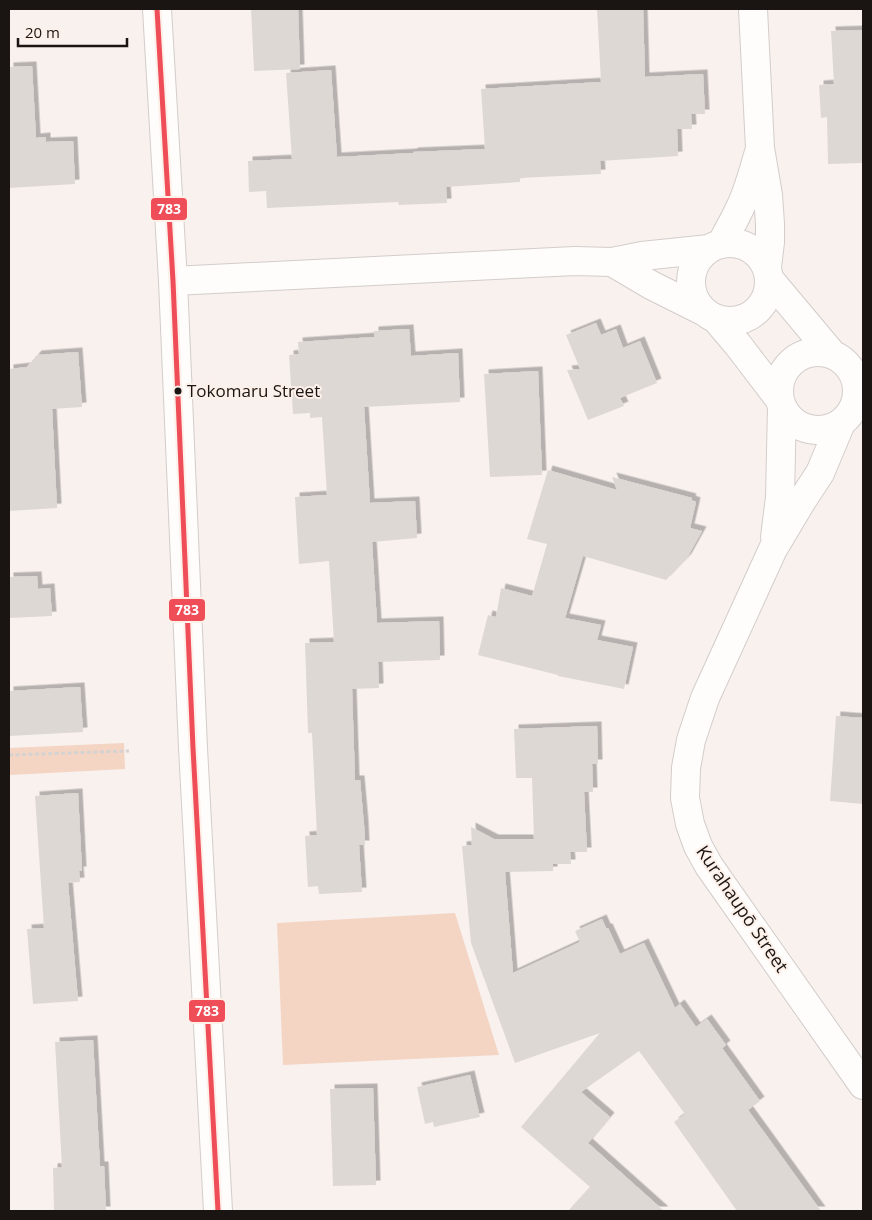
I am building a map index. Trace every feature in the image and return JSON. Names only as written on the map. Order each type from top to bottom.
[{"type":"street","points":[[158,9],[173,281],[193,748],[218,1211]]},
{"type":"street","points":[[612,262],[644,282],[709,315],[731,322],[753,314],[764,303],[767,296],[770,224],[768,195],[760,148],[753,9]]},
{"type":"street","points":[[173,281],[575,261],[612,262],[642,256],[715,246],[735,243],[748,247],[759,255],[768,274],[845,356],[856,382],[857,397],[850,417],[827,429],[812,429],[797,424],[786,413],[738,345],[694,299],[690,285],[694,264],[698,258],[715,246],[739,212],[760,148]]},
{"type":"street","points":[[781,404],[779,385],[789,364],[802,355],[816,352],[845,356]]},
{"type":"street","name":"Kurahaupō Street","points":[[774,549],[780,498],[781,404]]},
{"type":"street","name":"Kurahaupō Street","points":[[850,417],[820,473],[774,549],[705,698],[691,740],[686,768],[685,798],[690,824],[698,846],[709,866],[863,1085]]},
{"type":"path","points":[[9,755],[129,751]]},
{"type":"shaded area","points":[[124,743],[125,769],[9,775],[9,748]]},
{"type":"shaded area","points":[[455,913],[499,1055],[283,1065],[277,923]]},
{"type":"building","points":[[251,9],[298,9],[300,69],[254,71]]},
{"type":"building","points":[[597,9],[643,9],[645,77],[703,74],[705,114],[691,114],[692,129],[677,129],[678,156],[600,161],[601,174],[520,178],[520,182],[446,187],[447,203],[399,205],[398,202],[267,208],[266,191],[249,192],[248,161],[292,159],[286,73],[331,70],[337,157],[485,149],[481,89],[601,82]]},
{"type":"building","points":[[863,30],[863,163],[828,164],[827,117],[821,118],[819,85],[834,84],[831,31]]},
{"type":"building","points":[[32,66],[36,138],[46,137],[46,142],[73,141],[75,184],[9,188],[9,67]]},
{"type":"building","points":[[596,323],[601,335],[616,329],[623,348],[640,341],[657,383],[620,398],[624,406],[588,420],[567,370],[580,369],[566,335]]},
{"type":"building","points":[[409,329],[411,356],[458,353],[460,402],[364,407],[370,503],[415,501],[417,538],[372,542],[377,623],[439,621],[440,660],[378,662],[379,688],[352,689],[355,780],[360,780],[365,845],[359,845],[362,892],[319,894],[318,886],[308,887],[305,836],[317,835],[312,733],[308,733],[305,643],[334,642],[329,561],[299,564],[295,497],[327,495],[322,417],[310,418],[310,413],[293,414],[289,355],[299,354],[298,342],[374,337],[374,331]]},
{"type":"building","points":[[78,352],[82,407],[52,409],[57,508],[9,511],[9,369],[27,367],[37,355]]},
{"type":"building","points":[[538,371],[542,475],[490,477],[484,374]]},
{"type":"building","points":[[548,470],[617,490],[612,477],[692,498],[691,500],[696,502],[690,528],[702,531],[687,558],[666,580],[583,556],[565,618],[601,625],[597,640],[633,647],[624,689],[558,676],[478,655],[488,615],[496,617],[501,588],[532,596],[547,544],[527,539]]},
{"type":"building","points":[[37,576],[38,589],[50,588],[52,616],[9,618],[9,577]]},
{"type":"building","points":[[80,687],[83,732],[9,736],[9,691]]},
{"type":"building","points":[[836,716],[863,718],[863,804],[830,801]]},
{"type":"building","points":[[597,726],[598,764],[592,764],[593,792],[584,792],[587,852],[570,852],[571,864],[553,864],[553,871],[505,872],[513,973],[580,942],[575,931],[602,919],[620,954],[644,943],[675,1008],[680,1004],[696,1027],[707,1019],[726,1045],[722,1048],[760,1101],[748,1110],[821,1211],[737,1211],[674,1122],[685,1114],[639,1051],[581,1092],[610,1117],[588,1143],[664,1211],[568,1211],[590,1187],[521,1127],[600,1033],[515,1063],[471,943],[462,846],[472,845],[471,827],[494,839],[534,839],[532,778],[516,778],[514,729]]},
{"type":"building","points":[[78,793],[82,871],[79,871],[80,882],[68,883],[78,1001],[33,1004],[27,929],[44,928],[35,796]]},
{"type":"building","points":[[93,1040],[100,1166],[104,1166],[106,1211],[54,1211],[53,1168],[62,1167],[55,1042]]},
{"type":"building","points":[[470,1075],[480,1117],[434,1127],[433,1122],[425,1124],[417,1087]]},
{"type":"building","points":[[373,1088],[376,1185],[333,1186],[330,1089]]},
{"type":"transit line","name":"783","points":[[157,9],[173,281],[193,748],[218,1211]]},
{"type":"place","name":"Tokomaru Street","points":[[178,391]]}]
